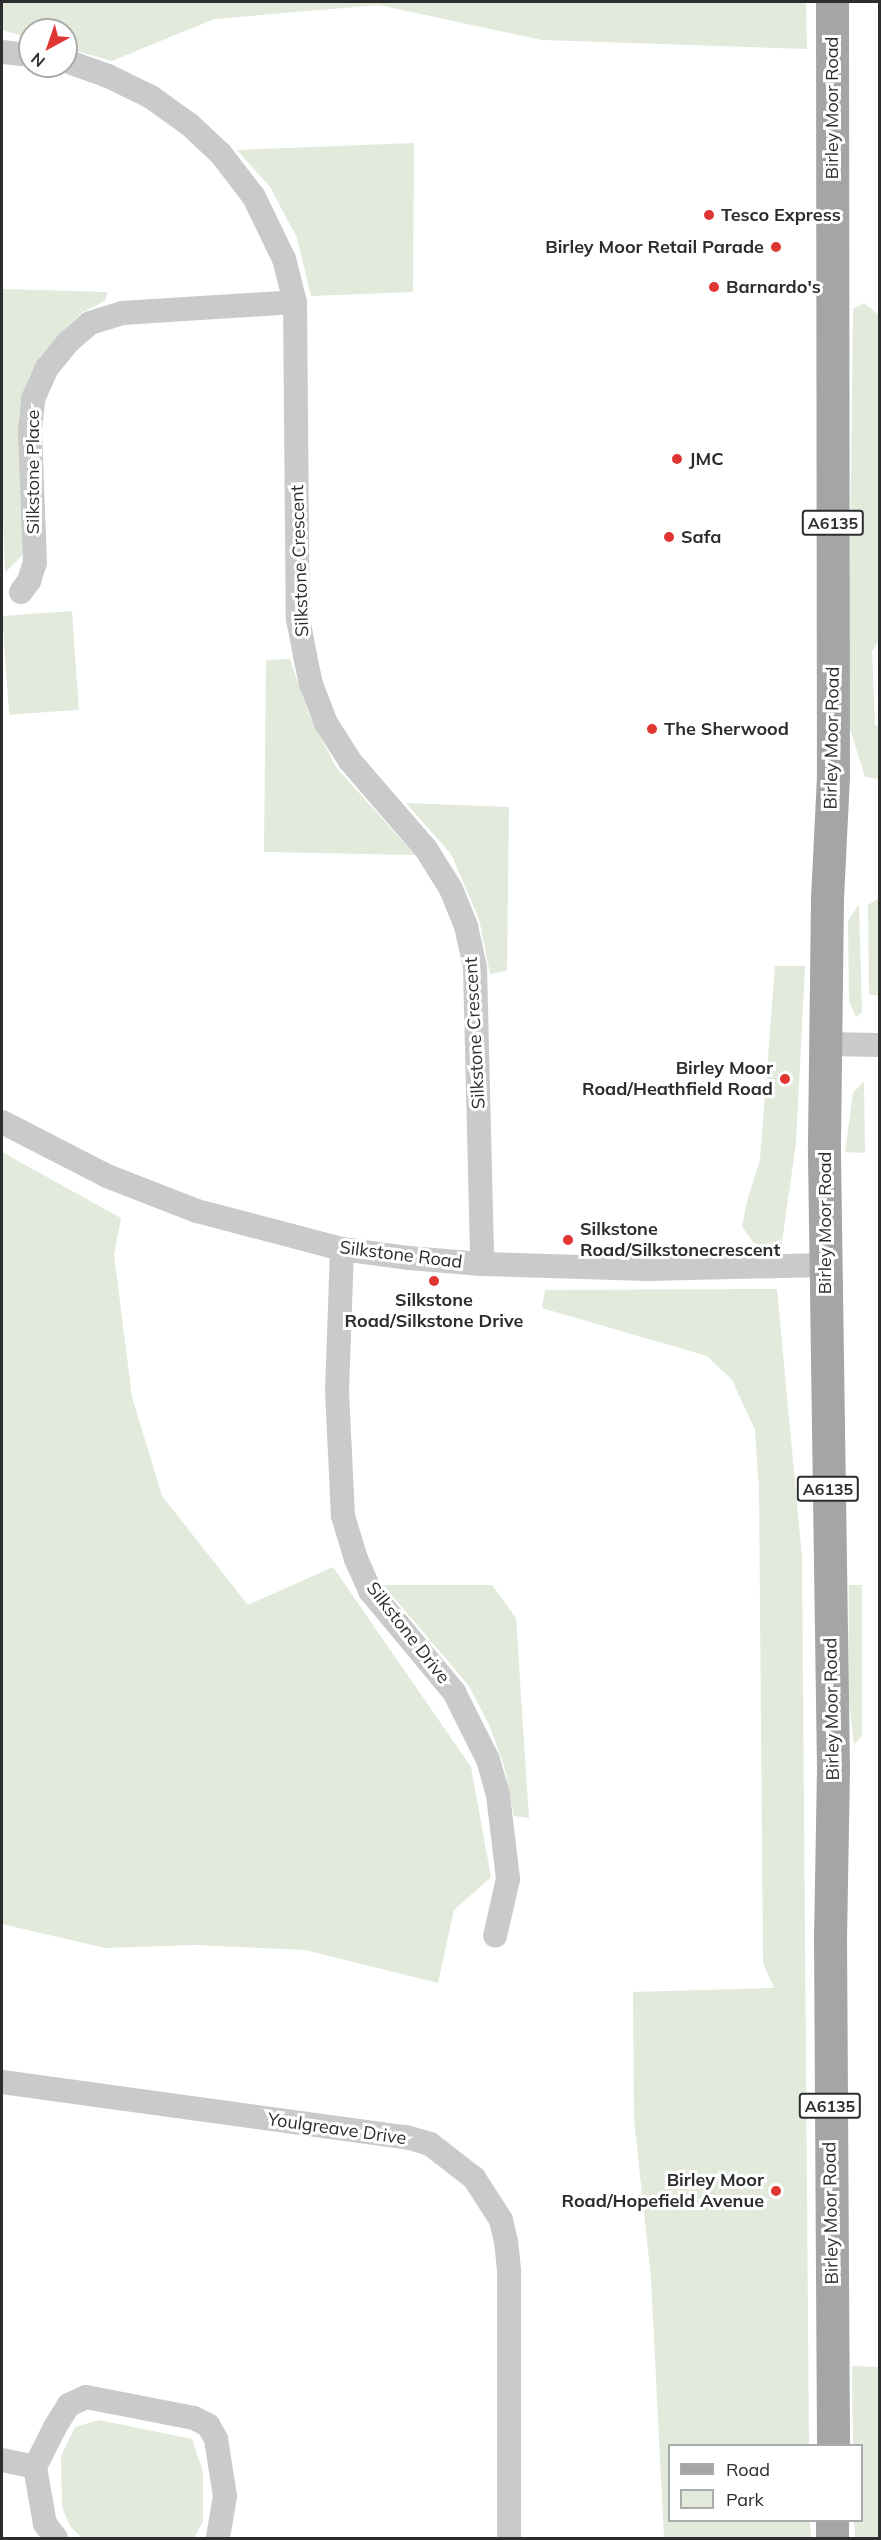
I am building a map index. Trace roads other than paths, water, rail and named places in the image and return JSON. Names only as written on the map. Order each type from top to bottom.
[{"type":"main road","name":"Birley Moor Road","points":[[832,2],[833,776],[825,1044],[824,1265],[833,1768],[830,1934],[833,2444]]},
{"type":"main road","points":[[832,2522],[832,2538]]},
{"type":"street","points":[[2,52],[18,54]]},
{"type":"street","name":"Silkstone Crescent","points":[[78,65],[108,75],[151,97],[190,125],[221,154],[254,197],[271,227],[284,259],[295,302],[298,619],[305,656],[311,684],[326,723],[350,761],[426,849],[451,889],[466,926],[475,967],[482,1264]]},
{"type":"street","name":"Silkstone Place","points":[[21,592],[29,581],[34,563],[30,430],[33,399],[47,368],[67,343],[90,323],[122,313],[295,302]]},
{"type":"street","points":[[825,1044],[879,1045]]},
{"type":"street","name":"Silkstone Road","points":[[2,1122],[107,1176],[197,1211],[342,1249],[408,1258],[482,1264],[648,1269],[824,1265]]},
{"type":"street","name":"Silkstone Drive","points":[[342,1249],[337,1390],[343,1516],[356,1558],[371,1592],[454,1692],[488,1760],[498,1795],[508,1879],[495,1936]]},
{"type":"street","name":"Youlgreave Drive","points":[[2,2082],[406,2137],[430,2144],[474,2178],[501,2220],[506,2241],[509,2272],[509,2538]]},
{"type":"street","points":[[56,2538],[45,2524],[35,2467],[69,2405],[86,2397],[194,2418],[207,2425],[218,2448],[225,2496],[218,2538]]},
{"type":"street","points":[[2,2460],[35,2467]]},
{"type":"place","name":"Tesco Express","points":[[709,215]]},
{"type":"place","name":"Birley Moor Retail Parade","points":[[776,247]]},
{"type":"place","name":"Barnardo's","points":[[714,287]]},
{"type":"place","name":"JMC","points":[[677,459]]},
{"type":"place","name":"Safa","points":[[669,537]]},
{"type":"place","name":"The Sherwood","points":[[652,729]]},
{"type":"place","name":"Birley Moor Road/Heathfield Road","points":[[785,1079]]},
{"type":"place","name":"Silkstone Road/Silkstonecrescent","points":[[568,1240]]},
{"type":"place","name":"Silkstone Road/Silkstone Drive","points":[[434,1281]]},
{"type":"place","name":"Birley Moor Road/Hopefield Avenue","points":[[776,2191]]}]
